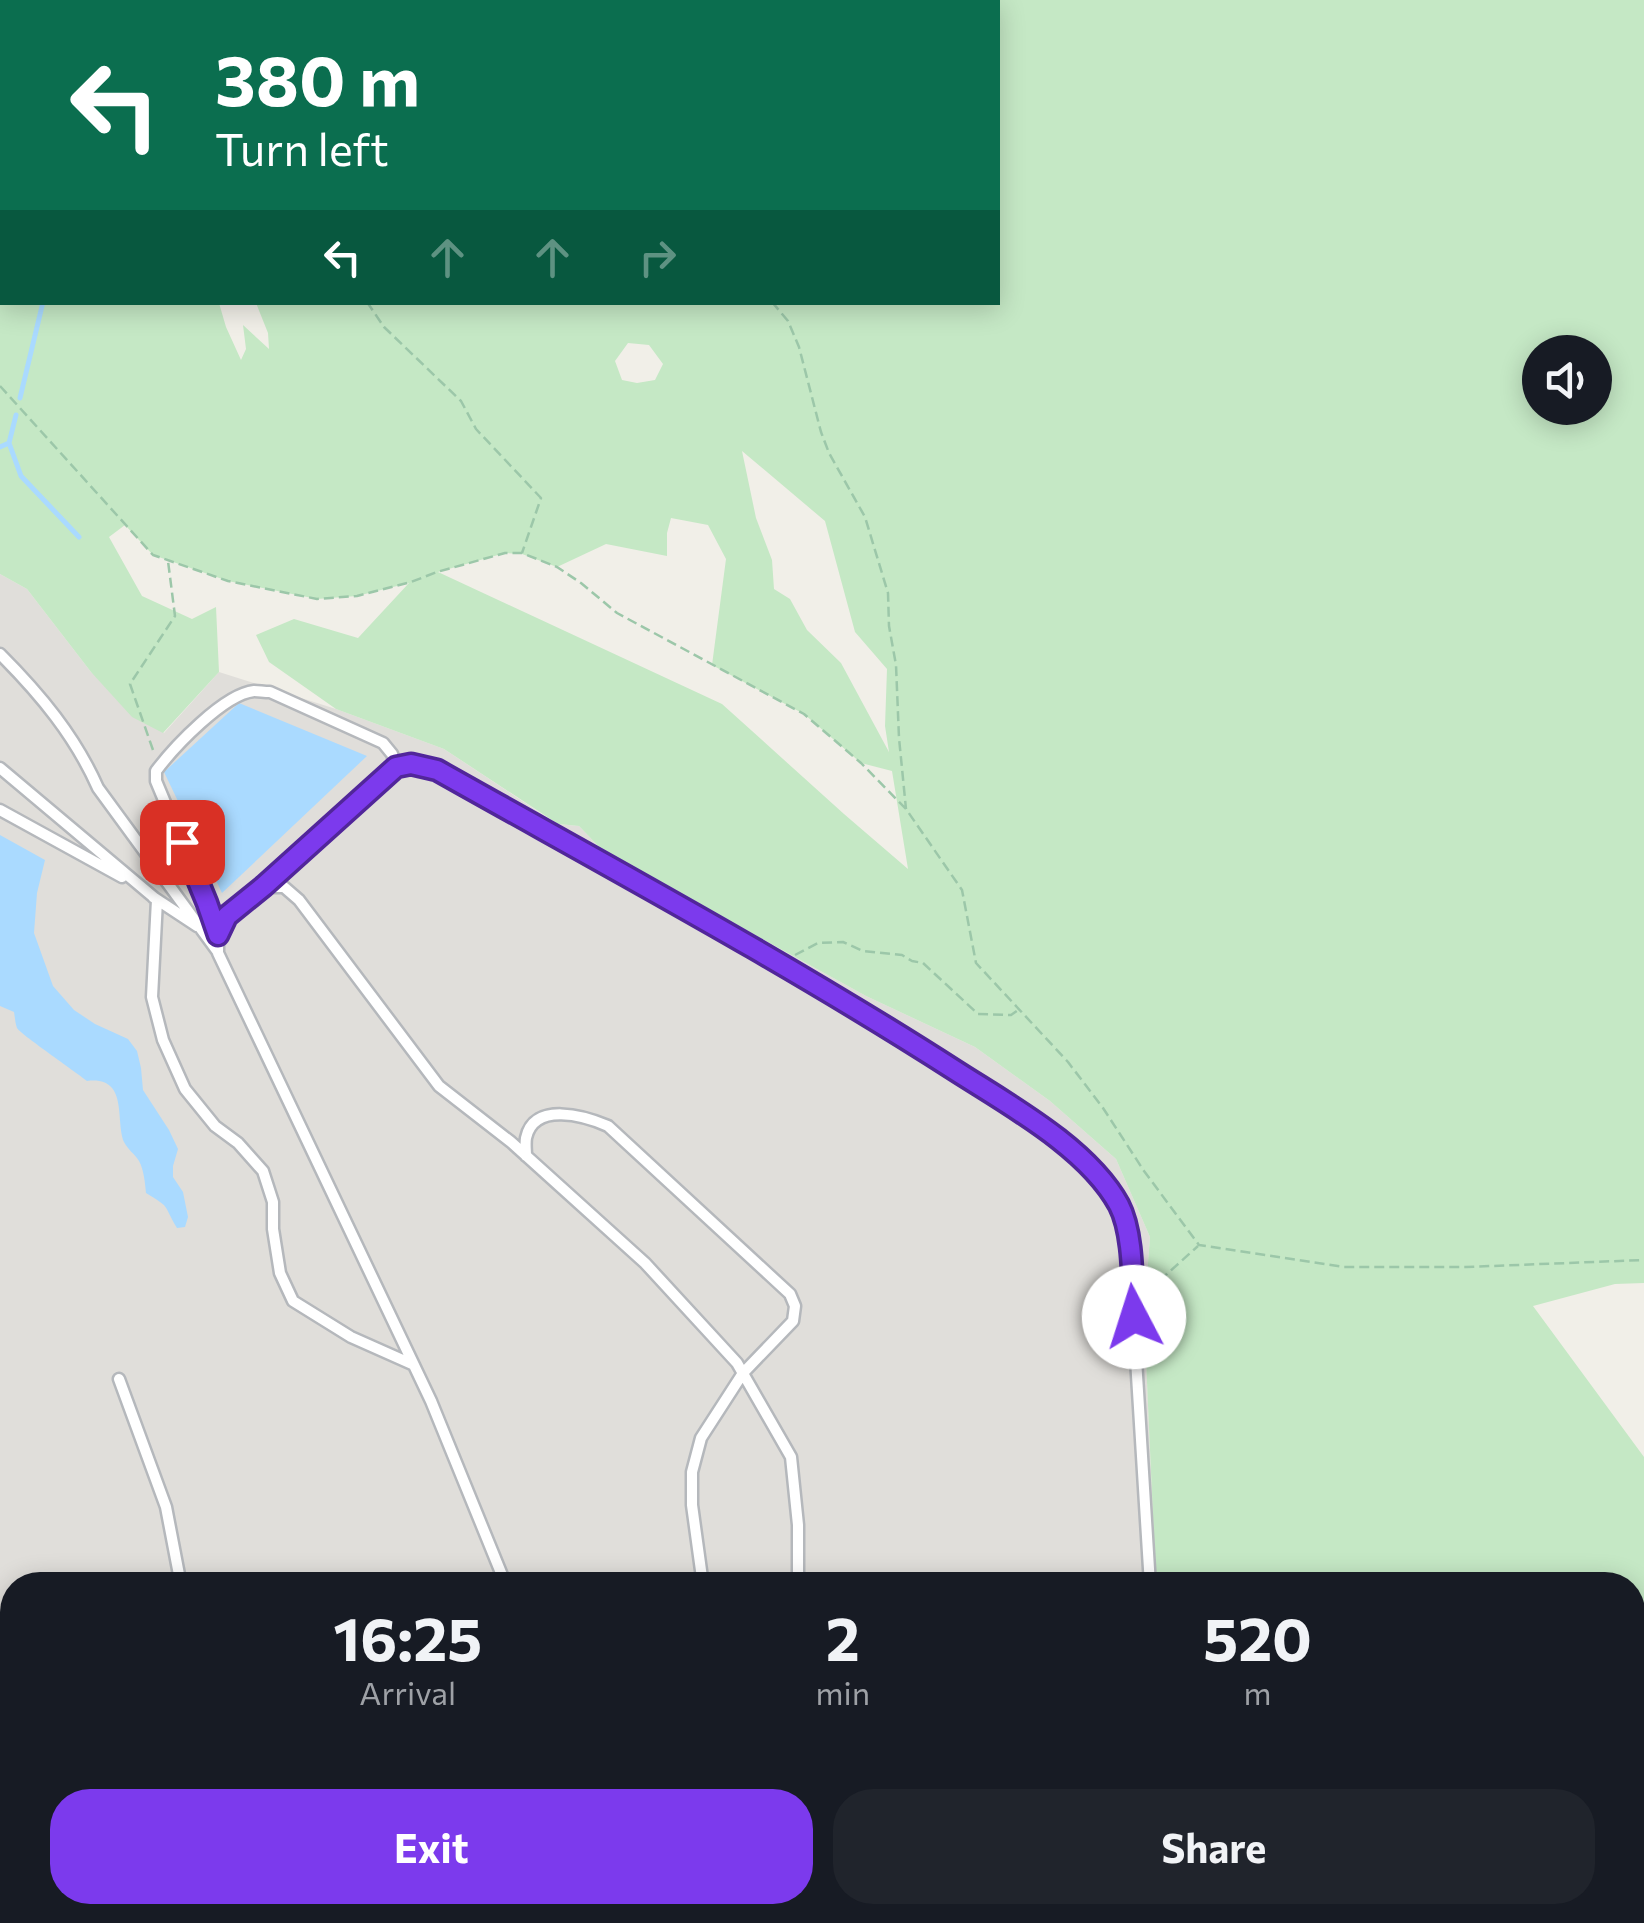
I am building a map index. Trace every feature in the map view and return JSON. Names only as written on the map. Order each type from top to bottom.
[{"type":"lane","points":[[0,654],[68,732],[98,788],[218,953],[414,1365],[501,1572]]},
{"type":"lane","points":[[218,953],[218,935],[207,903],[156,781],[159,766],[214,710],[252,691],[270,692],[383,743],[396,767]]},
{"type":"lane","points":[[218,935],[227,916],[396,767],[411,764],[437,770],[873,1018],[1038,1124],[1088,1164],[1119,1205],[1128,1230],[1149,1572]]},
{"type":"lane","points":[[0,768],[157,900]]},
{"type":"lane","points":[[0,810],[116,874],[202,930]]},
{"type":"lane","points":[[264,886],[284,887],[299,900],[439,1086],[526,1156],[645,1263],[737,1363],[792,1457],[798,1572]]},
{"type":"lane","points":[[157,900],[152,998],[163,1040],[185,1088],[215,1126],[238,1143],[263,1170],[273,1202],[280,1273],[293,1301],[351,1337],[414,1365]]},
{"type":"lane","points":[[526,1156],[526,1136],[536,1122],[550,1116],[586,1116],[608,1126],[790,1294],[795,1306],[793,1322],[743,1372],[701,1438],[692,1472],[692,1505],[701,1572]]},
{"type":"lane","points":[[119,1378],[166,1507],[178,1572]]},
{"type":"path","points":[[368,305],[384,327],[461,401],[476,429],[541,498],[522,554]]},
{"type":"path","points":[[774,305],[788,322],[799,347],[820,432],[865,517],[888,593],[906,809]]},
{"type":"path","points":[[0,386],[153,555],[228,581],[316,598],[357,596],[505,553],[522,554],[557,567],[617,613],[804,714],[906,809],[962,890],[976,964],[1068,1062],[1200,1245],[1344,1267],[1644,1260]]},
{"type":"path","points":[[159,766],[130,684],[175,616],[168,560]]},
{"type":"path","points":[[778,964],[818,943],[843,942],[863,951],[902,955],[923,963],[978,1014],[1011,1015],[1019,1010]]},
{"type":"path","points":[[1133,1295],[1168,1274],[1200,1245]]},
{"type":"shaded area","points":[[0,574],[27,589],[91,672],[164,733],[219,672],[444,749],[557,824],[579,826],[604,852],[866,996],[975,1047],[1050,1101],[1116,1159],[1150,1237],[1144,1315],[1155,1572],[0,1572]]},
{"type":"green space","points":[[1000,0],[1644,0],[1644,1283],[1615,1284],[1533,1306],[1644,1457],[1644,1572],[1155,1572],[1144,1315],[1150,1237],[1116,1159],[1050,1101],[975,1047],[866,996],[604,852],[579,826],[558,824],[444,749],[336,709],[269,662],[256,635],[294,619],[358,638],[409,583],[357,596],[317,599],[228,581],[153,555],[125,525],[109,537],[142,596],[192,619],[216,607],[219,672],[163,733],[132,717],[91,672],[27,589],[0,574],[0,305],[220,305],[241,360],[246,349],[243,325],[269,349],[268,333],[257,305],[1000,305]],"holes":[[[628,343],[649,345],[663,364],[655,380],[622,380],[615,361]],[[742,451],[825,521],[855,632],[887,669],[885,726],[889,752],[841,663],[807,630],[790,599],[774,589],[772,560],[756,518]],[[671,518],[708,525],[726,559],[712,665],[804,714],[861,763],[892,771],[908,869],[722,704],[438,572],[505,553],[522,554],[557,567],[606,544],[667,556]]]},
{"type":"water","points":[[239,703],[367,756],[222,893],[164,772]]},
{"type":"water","points":[[0,835],[45,860],[34,933],[53,986],[74,1010],[128,1039],[137,1051],[143,1090],[178,1149],[173,1177],[183,1192],[188,1217],[185,1227],[177,1228],[166,1207],[146,1193],[141,1165],[124,1142],[115,1092],[100,1081],[87,1081],[20,1031],[14,1012],[0,1006]]},
{"type":"waterway","points":[[20,398],[42,305]]},
{"type":"waterway","points":[[9,443],[16,415]]},
{"type":"waterway","points":[[0,447],[9,443],[21,476],[79,537]]},
{"type":"route","points":[[182,842],[218,935],[227,916],[396,767],[411,764],[437,770],[873,1018],[1038,1124],[1088,1164],[1119,1205],[1128,1230],[1134,1317]]}]
